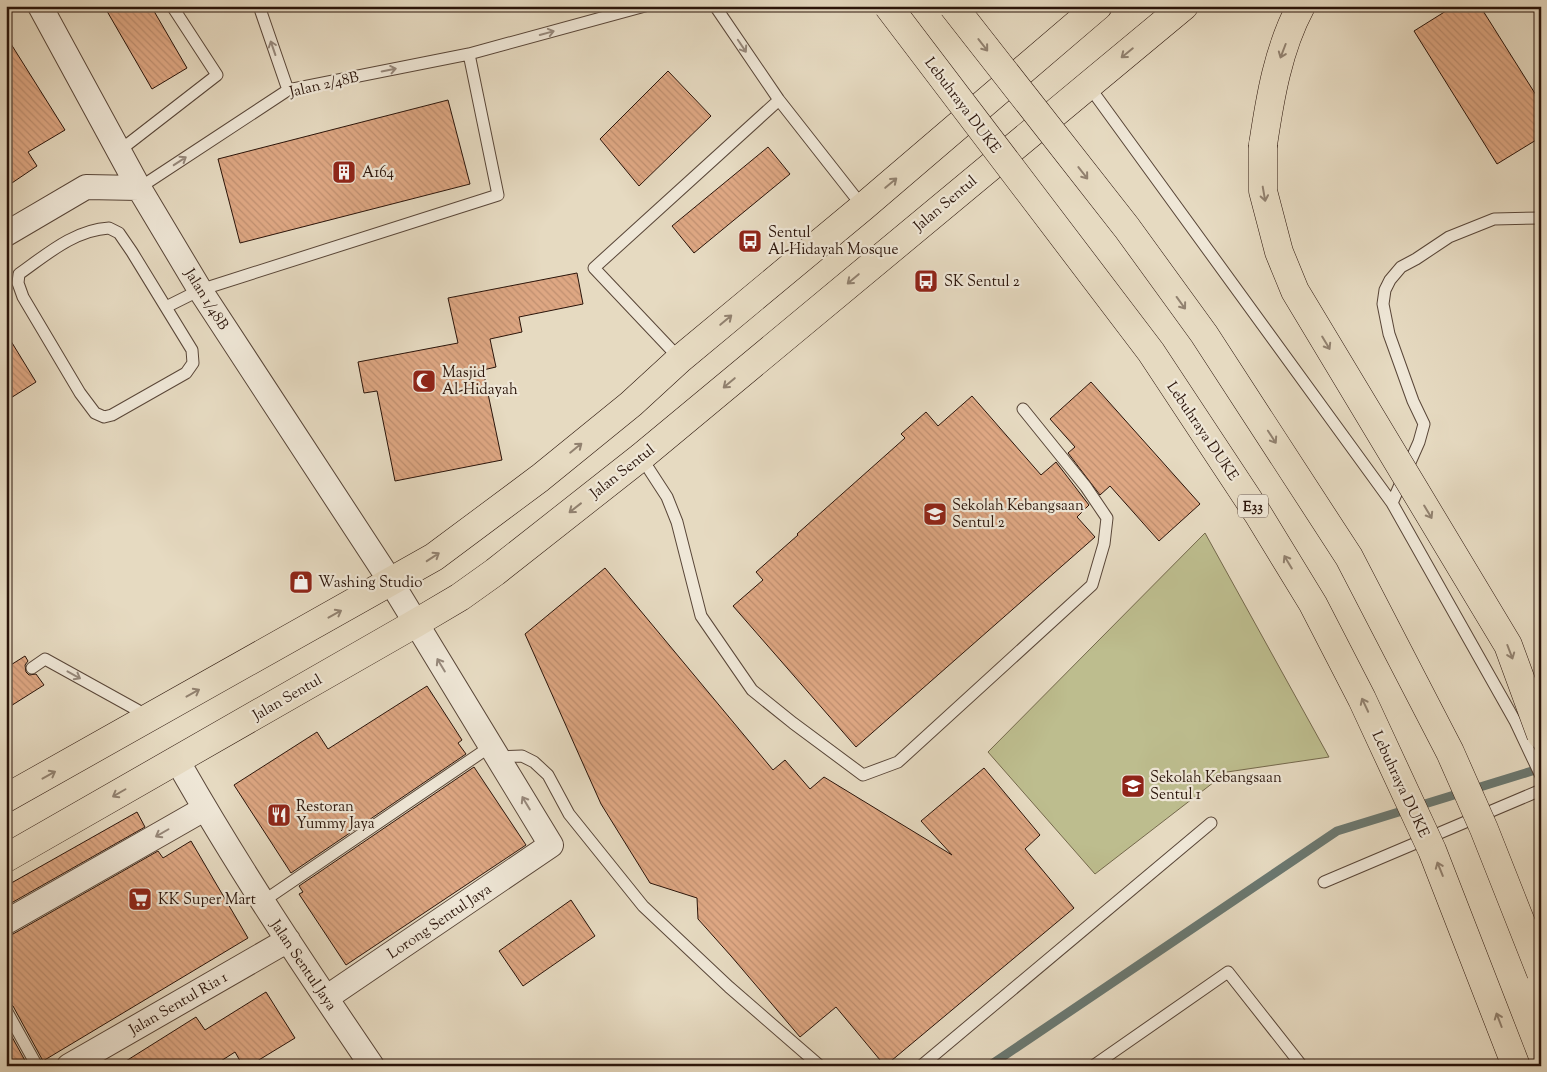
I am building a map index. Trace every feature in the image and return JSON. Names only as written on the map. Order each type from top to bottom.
[{"type":"main road","name":"Lebuhraya DUKE","points":[[888,6],[1150,352],[1258,514],[1313,604],[1362,699],[1432,850],[1516,1066]]},
{"type":"main road","points":[[953,6],[1127,228],[1204,334],[1349,557],[1450,752],[1484,829],[1541,973]]},
{"type":"main road","points":[[1301,6],[1279,62],[1270,98],[1263,145],[1263,191],[1279,252],[1295,291],[1508,645],[1541,735]]},
{"type":"main road","points":[[6,798],[434,557],[540,478],[632,404],[680,359],[863,207],[1085,10]]},
{"type":"main road","name":"Jalan Sentul","points":[[6,858],[416,623],[460,597],[495,572],[641,457],[1176,11]]},
{"type":"street","name":"Jalan 1/48B","points":[[40,6],[139,188],[200,290],[391,582],[551,845]]},
{"type":"street","points":[[6,234],[86,187],[139,188]]},
{"type":"street","name":"Jalan Sentul Jaya","points":[[177,760],[204,809],[262,902],[372,1066]]},
{"type":"street","points":[[6,922],[204,809]]},
{"type":"street","name":"Lorong Sentul Jaya","points":[[326,998],[551,845]]},
{"type":"street","name":"Jalan Sentul Ria 1","points":[[69,1066],[288,940]]},
{"type":"lane","points":[[119,151],[217,76],[172,6]]},
{"type":"lane","points":[[259,6],[288,90]]},
{"type":"lane","name":"Jalan 2/48B","points":[[139,188],[288,90],[469,54],[645,6]]},
{"type":"lane","points":[[715,6],[779,100],[863,207]]},
{"type":"lane","points":[[166,307],[200,290],[498,195],[469,54]]},
{"type":"lane","points":[[1088,85],[1392,503],[1515,721],[1541,776]]},
{"type":"lane","points":[[680,359],[594,268],[779,100]]},
{"type":"lane","points":[[1392,503],[1419,442],[1424,424],[1413,401],[1390,334],[1383,304],[1385,290],[1390,280],[1401,267],[1449,237],[1494,219],[1541,218]]},
{"type":"lane","points":[[109,228],[119,233],[166,307],[192,350],[193,364],[186,373],[112,415],[104,417],[95,413],[80,393],[23,297],[18,283],[19,274],[78,235],[94,229],[109,228]]},
{"type":"lane","points":[[641,457],[667,497],[677,522],[701,616],[752,690],[863,775],[898,762],[1092,585],[1104,544],[1107,518],[1086,487],[1023,409]]},
{"type":"lane","points":[[32,668],[45,659],[151,717]]},
{"type":"lane","points":[[262,902],[495,752],[522,756],[534,762],[548,774],[570,814],[643,906],[729,987],[820,1066]]},
{"type":"lane","points":[[1324,882],[1541,790]]},
{"type":"lane","points":[[921,1066],[1211,823]]},
{"type":"lane","points":[[1093,1066],[1228,972],[1302,1066]]},
{"type":"lane","points":[[6,1010],[37,1066]]},
{"type":"green space","points":[[1205,533],[1329,757],[1227,772],[1095,874],[988,752]]},
{"type":"building","points":[[104,6],[151,6],[187,68],[152,89]]},
{"type":"building","points":[[1454,6],[1480,6],[1541,103],[1541,137],[1497,164],[1414,31]]},
{"type":"building","points":[[6,36],[65,130],[28,152],[37,166],[6,187]]},
{"type":"building","points":[[668,71],[711,116],[639,186],[600,139]]},
{"type":"building","name":"A164","points":[[448,100],[470,184],[240,243],[218,159]]},
{"type":"building","points":[[768,147],[790,174],[694,253],[672,226]]},
{"type":"building","name":"Masjid Al-Hidayah","points":[[577,273],[583,304],[519,317],[522,332],[490,339],[496,367],[483,370],[502,460],[395,481],[377,391],[364,393],[358,362],[458,343],[448,298]]},
{"type":"building","points":[[6,333],[36,382],[6,401]]},
{"type":"building","points":[[1091,382],[1200,504],[1159,541],[1110,486],[1100,495],[1068,453],[1075,447],[1050,419]]},
{"type":"building","points":[[972,396],[1041,475],[1056,462],[1089,505],[1077,517],[1095,537],[856,747],[733,606],[763,580],[756,572],[905,438],[901,434],[926,412],[938,426]]},
{"type":"building","points":[[605,568],[773,770],[785,760],[810,789],[824,777],[952,855],[921,821],[984,768],[1040,835],[1025,849],[1074,908],[885,1066],[836,1007],[800,1037],[698,919],[697,898],[650,883],[601,804],[525,634]]},
{"type":"building","points":[[25,656],[28,661],[25,665],[26,672],[29,675],[36,674],[44,685],[6,709],[6,668]]},
{"type":"building","points":[[427,686],[462,740],[458,743],[466,754],[291,873],[234,785],[317,732],[328,749]]},
{"type":"building","points":[[474,767],[526,845],[346,965],[299,894],[303,892],[299,886]]},
{"type":"building","points":[[137,812],[145,827],[6,906],[6,886]]},
{"type":"building","points":[[191,841],[248,938],[43,1061],[13,1006],[6,1003],[6,936],[13,934],[158,851],[163,858]]},
{"type":"building","points":[[571,900],[595,936],[523,986],[499,951]]},
{"type":"building","points":[[266,992],[295,1038],[249,1066],[243,1066],[235,1052],[213,1066],[118,1066],[196,1017],[205,1030]]},
{"type":"building","points":[[6,1026],[28,1066],[6,1066]]},
{"type":"waterway","points":[[989,1066],[1337,831],[1532,771]]},
{"type":"place","name":"A164","points":[[344,172]]},
{"type":"place","name":"Sentul Al-Hidayah Mosque","points":[[750,241]]},
{"type":"place","name":"SK Sentul 2","points":[[926,281]]},
{"type":"place","name":"Masjid Al-Hidayah","points":[[424,381]]},
{"type":"place","name":"Sekolah Kebangsaan Sentul 2","points":[[935,514]]},
{"type":"place","name":"Washing Studio","points":[[301,582]]},
{"type":"place","name":"Sekolah Kebangsaan Sentul 1","points":[[1133,786]]},
{"type":"place","name":"Restoran Yummy Jaya","points":[[279,815]]},
{"type":"place","name":"KK Super Mart","points":[[140,899]]}]
